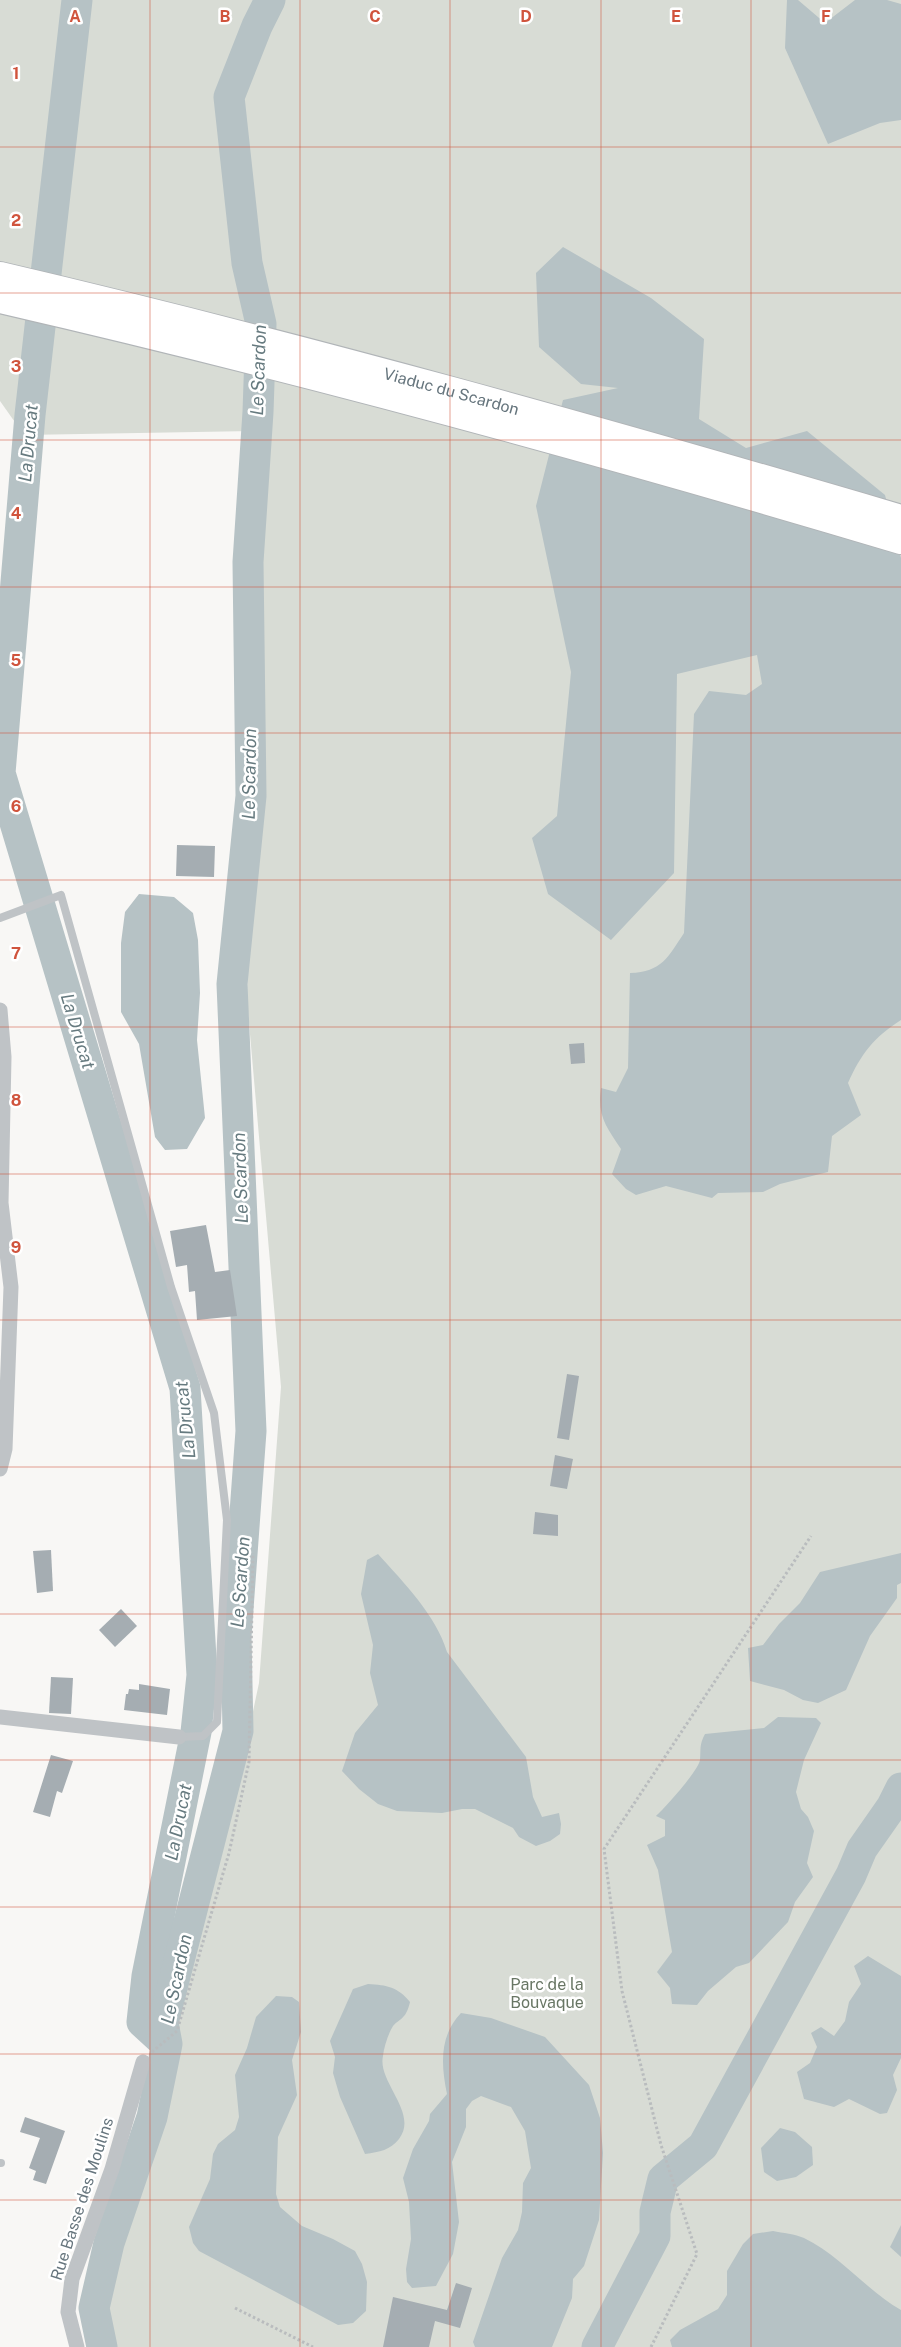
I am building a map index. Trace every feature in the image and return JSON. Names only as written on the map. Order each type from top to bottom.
[{"type":"highway","name":"Viaduc du Scardon","points":[[0,276],[176,317],[375,369],[549,416],[901,519]]},
{"type":"highway","name":"Viaduc du Scardon","points":[[0,299],[166,337],[367,388],[725,488],[901,540]]},
{"type":"street","points":[[0,1010],[4,1057],[1,1203],[11,1286],[5,1449],[0,1469]]},
{"type":"street","points":[[0,1717],[180,1737]]},
{"type":"street","name":"Rue Basse des Moulins","points":[[77,2347],[68,2312],[72,2279],[112,2169],[143,2062]]},
{"type":"lane","points":[[0,918],[61,895],[172,1287],[214,1413],[227,1520],[217,1722],[203,1736],[180,1737]]},
{"type":"path","points":[[651,2347],[697,2254],[661,2145],[622,1991],[604,1849],[811,1536]]},
{"type":"path","points":[[155,2048],[177,2031],[229,1853],[249,1762],[253,1554]]},
{"type":"path","points":[[235,2308],[313,2347]]},
{"type":"green space","name":"Parc de la Bouvaque","points":[[0,0],[901,0],[901,2347],[92,2347],[83,2318],[94,2255],[174,2018],[235,1796],[259,1683],[281,1387],[247,1000],[253,431],[24,435],[0,401]]},
{"type":"shaded area","points":[[787,0],[798,0],[825,23],[855,0],[887,0],[901,4],[901,120],[880,123],[828,144],[785,48]]},
{"type":"shaded area","points":[[563,247],[651,298],[704,339],[699,419],[746,448],[807,431],[885,495],[901,558],[901,1020],[883,1033],[869,1047],[848,1083],[861,1115],[832,1136],[828,1172],[780,1184],[763,1192],[718,1193],[712,1198],[666,1186],[636,1195],[626,1189],[612,1174],[621,1149],[604,1120],[600,1106],[601,1088],[616,1092],[628,1068],[630,973],[650,970],[663,962],[684,933],[694,714],[709,691],[746,695],[762,684],[757,655],[677,674],[674,873],[611,940],[548,894],[532,838],[557,816],[571,672],[536,506],[563,400],[618,388],[581,384],[539,347],[536,273]]},
{"type":"shaded area","points":[[139,894],[174,897],[193,913],[198,940],[200,993],[197,1040],[205,1118],[187,1149],[165,1150],[155,1137],[139,1044],[121,1012],[121,943],[125,912]]},
{"type":"shaded area","points":[[901,1553],[901,1583],[897,1585],[897,1598],[870,1636],[846,1690],[818,1703],[803,1700],[784,1690],[750,1681],[748,1648],[763,1645],[779,1624],[800,1603],[820,1572]]},
{"type":"shaded area","points":[[378,1554],[427,1612],[442,1638],[447,1652],[526,1757],[533,1797],[542,1817],[559,1813],[560,1834],[550,1841],[536,1846],[519,1837],[513,1828],[475,1809],[462,1809],[442,1813],[397,1811],[378,1804],[359,1789],[342,1771],[355,1733],[378,1705],[370,1673],[373,1645],[361,1594],[367,1560]]},
{"type":"shaded area","points":[[778,1717],[816,1718],[821,1723],[804,1760],[796,1792],[801,1809],[808,1817],[814,1831],[807,1863],[813,1877],[795,1902],[788,1922],[749,1963],[736,1967],[708,1991],[697,2005],[672,2004],[670,1988],[657,1972],[672,1952],[658,1870],[647,1845],[665,1836],[665,1820],[656,1816],[694,1772],[700,1760],[701,1744],[705,1734],[764,1728]]},
{"type":"shaded area","points":[[868,1956],[901,1976],[901,2058],[893,2075],[897,2090],[887,2113],[880,2114],[849,2099],[834,2107],[804,2099],[797,2072],[810,2063],[817,2047],[811,2033],[821,2027],[834,2036],[845,2021],[849,2002],[861,1984],[854,1966]]},
{"type":"shaded area","points":[[368,1984],[392,1988],[401,1993],[410,2002],[405,2015],[391,2029],[383,2056],[386,2076],[401,2108],[404,2129],[399,2139],[392,2146],[365,2154],[340,2097],[333,2073],[335,2057],[330,2041],[353,1989]]},
{"type":"shaded area","points":[[276,1996],[292,1997],[299,2002],[301,2032],[292,2060],[297,2095],[278,2137],[276,2194],[280,2207],[302,2226],[355,2251],[362,2264],[367,2282],[366,2311],[353,2323],[338,2325],[199,2251],[193,2243],[189,2227],[210,2179],[213,2154],[218,2144],[235,2130],[239,2117],[235,2075],[247,2048],[256,2017]]},
{"type":"shaded area","points":[[461,2013],[491,2018],[545,2037],[589,2085],[600,2118],[603,2153],[599,2220],[584,2266],[573,2279],[572,2298],[552,2347],[475,2347],[473,2342],[502,2258],[518,2230],[522,2212],[523,2183],[531,2168],[525,2131],[511,2107],[481,2096],[472,2101],[466,2109],[466,2127],[452,2162],[459,2222],[453,2254],[436,2286],[412,2288],[407,2282],[406,2269],[411,2239],[409,2202],[403,2178],[413,2149],[429,2121],[430,2114],[447,2094],[443,2062],[445,2041],[454,2022]]},
{"type":"shaded area","points":[[780,2128],[795,2132],[812,2147],[813,2165],[796,2177],[777,2181],[764,2172],[761,2148]]},
{"type":"shaded area","points":[[901,2225],[901,2257],[890,2247]]},
{"type":"shaded area","points":[[773,2231],[804,2238],[817,2245],[842,2263],[876,2293],[901,2310],[901,2347],[672,2347],[670,2340],[680,2330],[718,2309],[727,2295],[727,2271],[743,2244],[753,2234]]},
{"type":"building","points":[[177,845],[215,846],[214,877],[176,876]]},
{"type":"building","points":[[584,1043],[585,1063],[571,1064],[569,1044]]},
{"type":"building","points":[[206,1225],[215,1272],[230,1270],[237,1316],[197,1320],[195,1291],[189,1292],[187,1265],[176,1267],[170,1231]]},
{"type":"building","points":[[567,1374],[579,1376],[569,1440],[557,1438]]},
{"type":"building","points":[[555,1455],[573,1459],[567,1489],[550,1486]]},
{"type":"building","points":[[535,1512],[558,1515],[558,1536],[533,1534]]},
{"type":"building","points":[[51,1550],[53,1591],[37,1593],[33,1551]]},
{"type":"building","points":[[121,1609],[137,1626],[115,1647],[99,1630]]},
{"type":"building","points":[[51,1677],[73,1678],[71,1714],[49,1713]]},
{"type":"building","points":[[139,1684],[170,1689],[167,1715],[124,1710],[126,1694],[128,1694],[129,1689],[139,1690]]},
{"type":"building","points":[[51,1755],[73,1761],[62,1793],[57,1791],[50,1817],[33,1812]]},
{"type":"building","points":[[25,2117],[65,2131],[46,2184],[33,2180],[36,2171],[29,2168],[40,2138],[20,2132]]},
{"type":"building","points":[[456,2283],[472,2288],[460,2328],[435,2321],[429,2347],[383,2347],[393,2297],[447,2310]]},
{"type":"waterway","name":"La Drucat","points":[[77,0],[30,415],[0,773],[185,1388],[202,1675],[196,1732],[147,1976],[142,2022],[166,2044]]},
{"type":"waterway","name":"Le Scardon","points":[[102,2347],[94,2308],[109,2243],[152,2117],[167,2044],[163,2023],[238,1731],[236,1636],[251,1431],[232,984],[251,796],[248,562],[258,412],[261,324],[247,263],[229,97],[257,26],[270,0]]},
{"type":"waterway","points":[[597,2347],[655,2236],[655,2212],[663,2179],[703,2146],[851,1875],[862,1849],[892,1806],[901,1788]]}]
